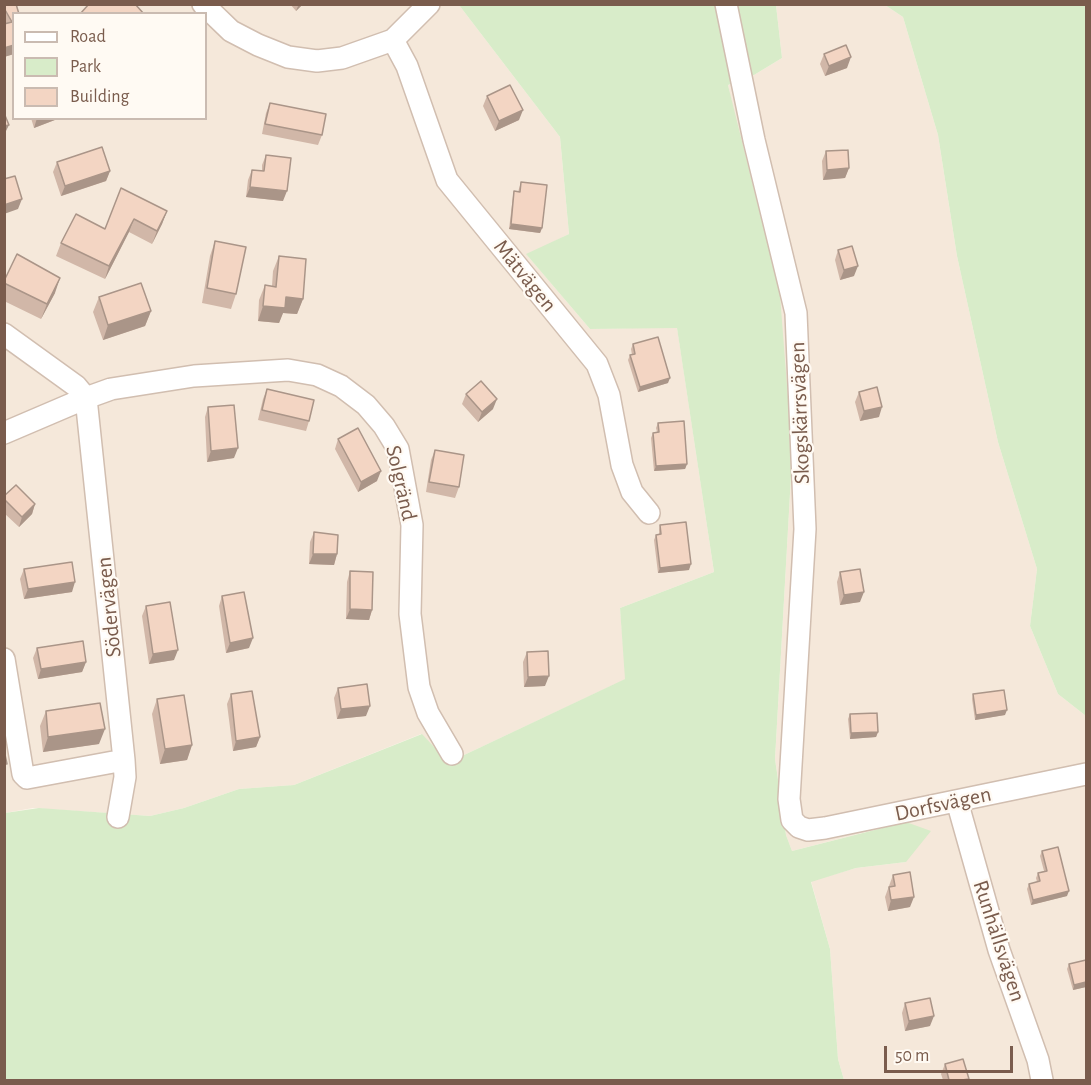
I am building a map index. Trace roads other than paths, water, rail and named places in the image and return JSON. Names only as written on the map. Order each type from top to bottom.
[{"type":"street","points":[[203,4],[231,31],[288,57],[316,61],[342,58],[393,40],[429,4]]},
{"type":"street","name":"Skogskärrsvägen","points":[[726,4],[754,140],[796,313],[805,529],[789,799],[792,820],[799,827]]},
{"type":"street","name":"Mätvägen","points":[[393,40],[407,66],[447,180],[597,364],[609,395],[622,465],[632,492],[649,513]]},
{"type":"street","points":[[4,334],[76,387],[86,398],[4,433]]},
{"type":"street","name":"Solgränd","points":[[86,398],[111,389],[194,376],[288,370],[317,375],[341,386],[366,405],[384,426],[398,449],[412,525],[410,614],[419,687],[428,713],[452,754]]},
{"type":"street","name":"Södervägen","points":[[86,398],[124,760],[125,777],[118,817]]},
{"type":"street","points":[[4,658],[23,774],[27,778],[124,760]]},
{"type":"street","name":"Dorfsvägen","points":[[799,827],[808,830],[825,828],[1086,774]]},
{"type":"street","name":"Runhällsvägen","points":[[957,801],[999,950],[1038,1060],[1042,1080]]}]
